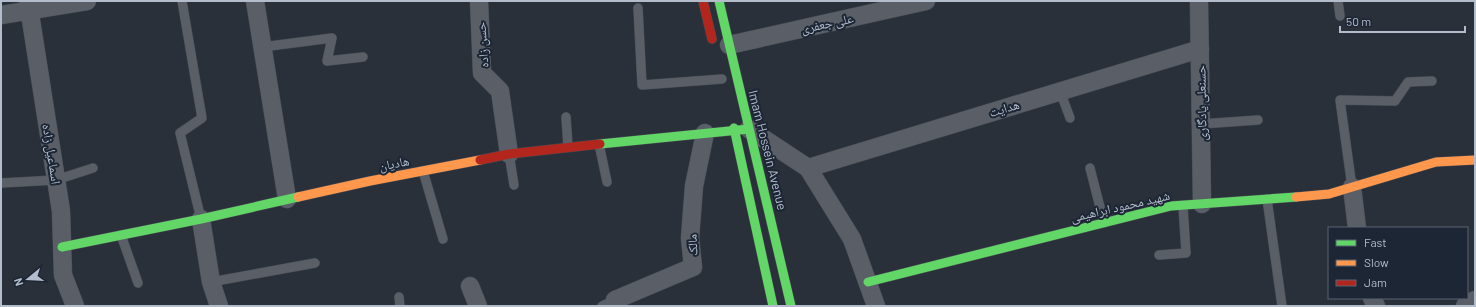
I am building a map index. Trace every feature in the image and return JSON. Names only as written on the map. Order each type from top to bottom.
[{"type":"street","points":[[1,15],[29,6],[88,1]]},
{"type":"street","points":[[255,1],[287,199]]},
{"type":"street","name":"حسن زاده","points":[[479,1],[482,73],[500,91],[508,154]]},
{"type":"street","name":"Imam Hossein Avenue","points":[[703,1],[722,48],[742,130],[773,306]]},
{"type":"street","name":"Imam Hossein Avenue","points":[[719,1],[722,48]]},
{"type":"street","name":"علی جعفری","points":[[722,48],[926,1]]},
{"type":"street","name":"حسنعلی یادگاری","points":[[1199,1],[1202,204]]},
{"type":"street","name":"اسماعیل زاده","points":[[29,6],[61,211],[63,275],[75,306]]},
{"type":"street","name":"هدایت","points":[[808,168],[1200,48]]},
{"type":"street","name":"Imam Hossein Avenue","points":[[732,117],[742,130],[774,227],[791,306]]},
{"type":"street","points":[[742,130],[808,168],[852,239],[876,306]]},
{"type":"street","name":"هادیان","points":[[62,247],[201,219],[370,181],[508,154],[649,138],[742,130]]},
{"type":"street","name":"مالک","points":[[611,304],[693,267],[690,238],[694,186],[706,133]]},
{"type":"street","name":"شهید محمود ابراهیمی","points":[[868,282],[1171,206],[1328,194],[1436,162],[1475,160]]},
{"type":"street","points":[[1352,187],[1357,227]]},
{"type":"street","points":[[201,219],[211,282],[219,306]]},
{"type":"street","points":[[470,286],[478,306]]},
{"type":"street","points":[[1465,306],[1475,300]]},
{"type":"lane","points":[[182,1],[202,118],[180,134],[201,219]]},
{"type":"lane","points":[[1338,1],[1340,16]]},
{"type":"lane","points":[[638,8],[642,85],[722,79]]},
{"type":"lane","points":[[262,47],[332,38],[328,61],[363,57]]},
{"type":"lane","points":[[1352,187],[1340,100],[1395,101],[1408,82],[1432,81]]},
{"type":"lane","points":[[1060,91],[1070,118]]},
{"type":"lane","points":[[566,117],[568,147]]},
{"type":"lane","points":[[1201,124],[1258,120]]},
{"type":"lane","points":[[599,144],[608,182]]},
{"type":"lane","points":[[508,154],[514,185]]},
{"type":"lane","points":[[1,183],[56,180],[93,168]]},
{"type":"lane","points":[[1090,168],[1104,223]]},
{"type":"lane","points":[[423,171],[443,239]]},
{"type":"lane","points":[[1267,199],[1282,306]]},
{"type":"lane","points":[[1159,255],[1186,253],[1183,206]]},
{"type":"lane","points":[[122,234],[138,283]]},
{"type":"lane","points":[[211,282],[315,263]]},
{"type":"traffic: fast","points":[[719,1],[791,306]]},
{"type":"traffic: fast","points":[[734,128],[773,306]]},
{"type":"traffic: fast","points":[[600,144],[749,129]]},
{"type":"traffic: fast","points":[[62,247],[201,219],[298,197]]},
{"type":"traffic: fast","points":[[868,282],[1171,206],[1296,197]]},
{"type":"traffic: slow","points":[[298,197],[370,181],[480,160]]},
{"type":"traffic: slow","points":[[1296,197],[1329,194],[1436,162],[1475,160]]},
{"type":"traffic: jam","points":[[703,1],[712,39]]},
{"type":"traffic: jam","points":[[480,160],[509,154],[600,144]]}]
